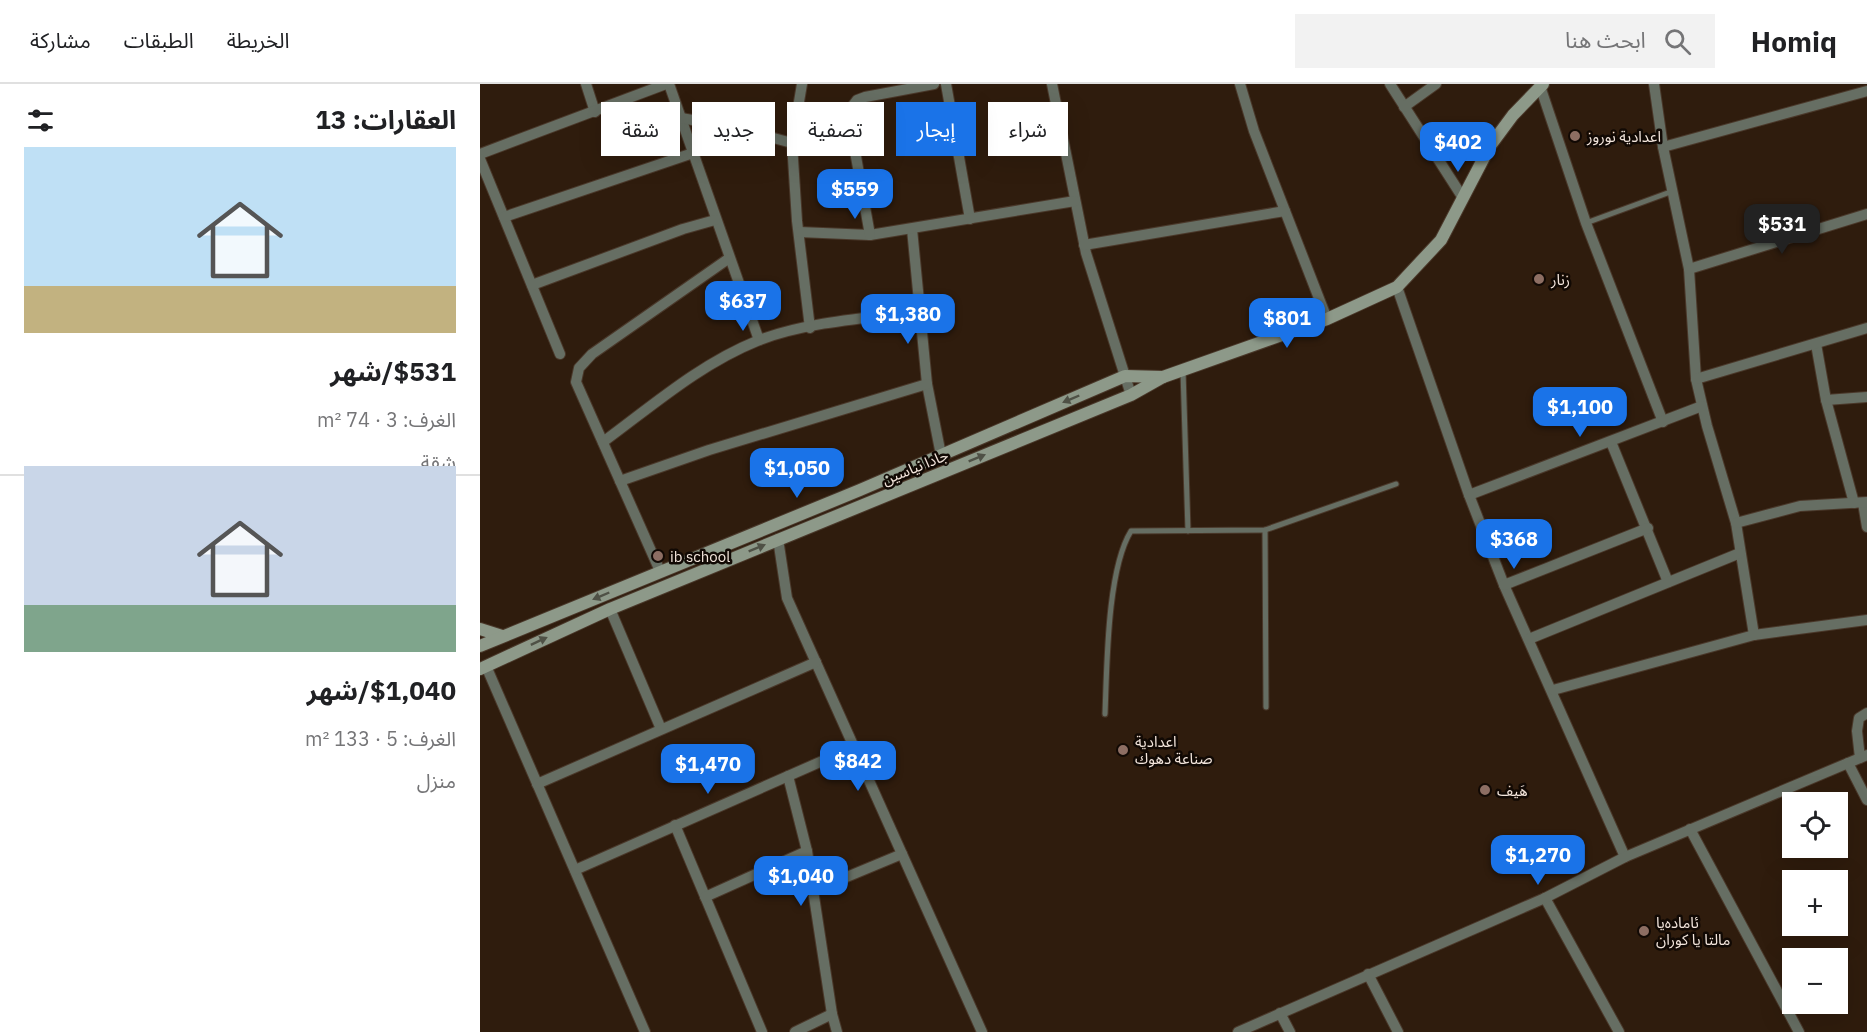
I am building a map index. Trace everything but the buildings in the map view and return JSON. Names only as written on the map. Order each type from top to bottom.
[{"type":"street","points":[[586,84],[595,112]]},
{"type":"street","points":[[480,154],[668,84],[692,150]]},
{"type":"street","points":[[799,102],[802,84]]},
{"type":"street","points":[[870,235],[849,112],[857,100],[866,97],[934,84]]},
{"type":"street","points":[[946,84],[970,219]]},
{"type":"street","points":[[1052,84],[1084,245],[1131,395]]},
{"type":"street","points":[[1240,84],[1254,131],[1327,319]]},
{"type":"street","points":[[1390,84],[1463,198]]},
{"type":"street","points":[[1404,107],[1436,84]]},
{"type":"street","points":[[1654,84],[1664,147],[1689,269],[1696,379],[1736,523],[1754,635]]},
{"type":"street","points":[[1125,376],[1163,377],[1327,319],[1397,286],[1441,240],[1480,163],[1501,130],[1541,85]]},
{"type":"street","points":[[1541,85],[1586,223],[1663,422]]},
{"type":"street","points":[[1664,147],[1867,92]]},
{"type":"street","points":[[681,118],[737,128],[787,142]]},
{"type":"street","points":[[504,218],[692,153]]},
{"type":"street","points":[[694,156],[728,259],[759,340]]},
{"type":"street","points":[[793,156],[810,328]]},
{"type":"street","points":[[480,159],[560,354]]},
{"type":"street","points":[[799,232],[870,235],[1075,201]]},
{"type":"street","points":[[1084,245],[1285,211]]},
{"type":"street","points":[[1689,269],[1867,214]]},
{"type":"street","points":[[532,285],[683,229],[715,220]]},
{"type":"street","points":[[912,229],[927,384],[941,455]]},
{"type":"street","points":[[660,571],[576,382],[579,368],[600,348],[728,259]]},
{"type":"street","points":[[1397,286],[1469,495],[1504,585],[1553,690],[1625,857]]},
{"type":"street","points":[[603,442],[681,384],[759,340],[810,328],[919,312]]},
{"type":"street","points":[[1696,379],[1867,328]]},
{"type":"street","points":[[1816,344],[1826,400],[1867,527]]},
{"type":"street","name":"جادا نیاسین","points":[[480,646],[941,455],[1125,376]]},
{"type":"street","name":"جادا نیاسین","points":[[483,667],[629,600],[1131,395],[1163,377]]},
{"type":"street","points":[[620,482],[709,450],[927,384]]},
{"type":"street","points":[[1826,400],[1867,397]]},
{"type":"street","points":[[1469,495],[1702,406]]},
{"type":"street","points":[[1611,442],[1648,528],[1668,582]]},
{"type":"street","points":[[1736,523],[1800,506],[1861,503]]},
{"type":"street","points":[[1504,585],[1648,528]]},
{"type":"street","points":[[778,539],[787,598],[982,1032]]},
{"type":"street","points":[[1529,639],[1740,553]]},
{"type":"street","points":[[623,586],[629,600]]},
{"type":"street","points":[[610,609],[661,729]]},
{"type":"street","points":[[1553,690],[1754,635],[1867,620]]},
{"type":"street","points":[[480,629],[502,636]]},
{"type":"street","points":[[537,784],[816,662]]},
{"type":"street","points":[[483,667],[537,784],[645,1032]]},
{"type":"street","points":[[1238,1032],[1545,898],[1625,857],[1864,757],[1857,731],[1860,718],[1867,712]]},
{"type":"street","points":[[574,870],[854,747]]},
{"type":"street","points":[[1848,763],[1867,800]]},
{"type":"street","points":[[788,776],[807,850],[832,1014],[837,1032]]},
{"type":"street","points":[[675,825],[762,1032]]},
{"type":"street","points":[[1690,829],[1800,1032]]},
{"type":"street","points":[[705,897],[807,850]]},
{"type":"street","points":[[813,891],[902,854]]},
{"type":"street","points":[[1545,898],[1617,1031]]},
{"type":"street","points":[[1368,974],[1398,1032]]},
{"type":"street","points":[[1280,1013],[1290,1032]]},
{"type":"street","points":[[795,1032],[832,1014]]},
{"type":"lane","points":[[1586,223],[1673,191]]},
{"type":"lane","points":[[1183,370],[1188,531]]},
{"type":"lane","points":[[1105,714],[1110,619],[1122,545],[1131,531],[1265,530],[1396,484]]},
{"type":"lane","points":[[1265,530],[1266,707]]},
{"type":"place","name":"اعدادية نوروز","points":[[1575,136]]},
{"type":"place","name":"زنار","points":[[1539,279]]},
{"type":"place","name":"ib school","points":[[658,556]]},
{"type":"place","name":"اعدادية صناعة دهوك","points":[[1123,750]]},
{"type":"place","name":"هَيف","points":[[1485,790]]},
{"type":"place","name":"ئامادەيا مالتا يا كوران","points":[[1644,931]]}]
